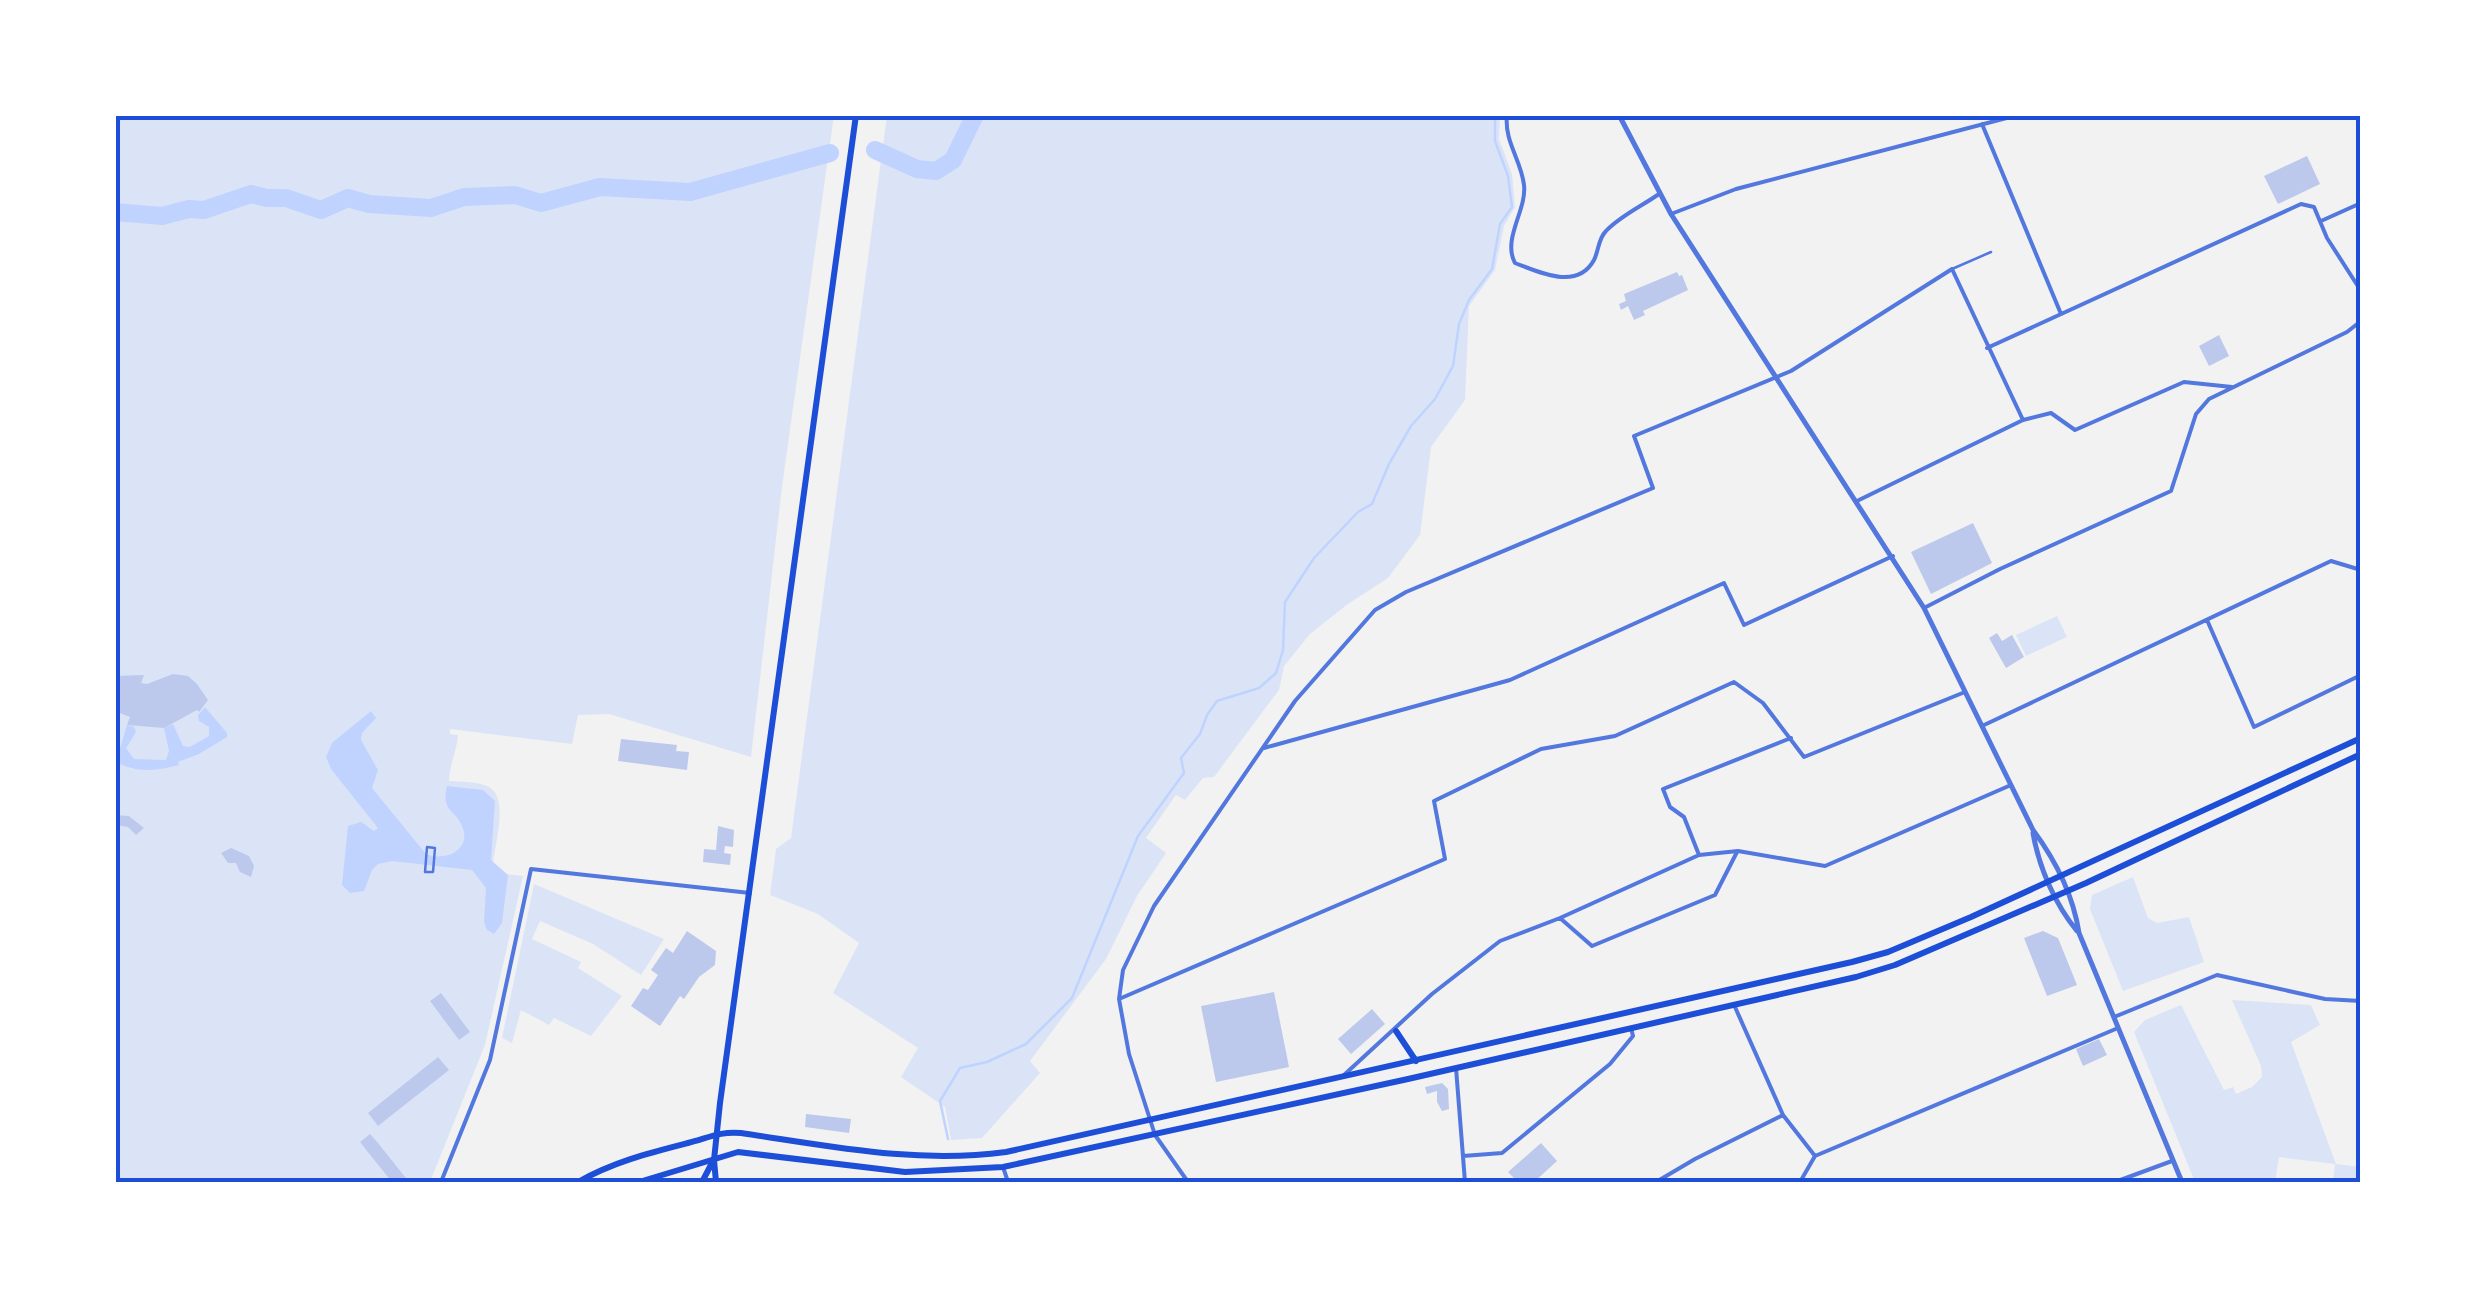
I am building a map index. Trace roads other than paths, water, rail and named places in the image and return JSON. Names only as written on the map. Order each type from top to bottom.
[{"type":"main road","points":[[716,1182],[716,1132],[856,115]]},
{"type":"main road","points":[[578,1182],[621,1160],[700,1140],[716,1132],[741,1132],[876,1155],[963,1157],[1006,1152],[1888,952],[2361,738]]},
{"type":"main road","points":[[639,1182],[738,1152],[904,1172],[1003,1167],[1456,1068],[1895,965],[2055,896],[2361,754]]},
{"type":"main road","points":[[1396,1031],[1416,1061]]},
{"type":"main road","points":[[702,1182],[714,1160]]},
{"type":"street","points":[[1507,115],[1506,134],[1525,187],[1511,250],[1515,263],[1558,279],[1584,272],[1609,227],[1660,194]]},
{"type":"street","points":[[1619,115],[1671,214],[1924,608],[2033,830],[2062,876],[2076,912],[2079,933],[2182,1182]]},
{"type":"street","points":[[1671,214],[1736,189],[2018,115]]},
{"type":"street","points":[[1982,124],[2061,314]]},
{"type":"street","points":[[2321,221],[2361,203]]},
{"type":"street","points":[[1988,348],[2300,204],[2314,207],[2327,238],[2361,291]]},
{"type":"street","points":[[1188,1182],[1156,1135],[1128,1054],[1119,999],[1123,970],[1154,906],[1295,701],[1375,610],[1406,592],[1653,488],[1634,436],[1791,371],[1952,269],[1991,252]]},
{"type":"street","points":[[1952,269],[2023,420]]},
{"type":"street","points":[[1924,608],[2171,491],[2196,414],[2209,399],[2361,321]]},
{"type":"street","points":[[1857,501],[2023,420],[2052,414],[2074,430],[2184,382],[2235,387]]},
{"type":"street","points":[[1262,748],[1510,680],[1724,584],[1744,626],[1893,556]]},
{"type":"street","points":[[1982,726],[2331,561],[2361,570]]},
{"type":"street","points":[[2207,620],[2254,727],[2361,675]]},
{"type":"street","points":[[1119,999],[1444,859],[1434,802],[1541,749],[1616,736],[1734,682],[1763,703],[1804,758],[1966,692]]},
{"type":"street","points":[[1699,855],[1684,817],[1670,807],[1664,789],[1791,738]]},
{"type":"street","points":[[1340,1078],[1396,1031],[1432,994],[1500,941],[1699,855],[1738,852],[1825,866],[2011,785]]},
{"type":"street","points":[[2033,830],[2038,857],[2055,896],[2079,933]]},
{"type":"street","points":[[427,847],[435,848],[434,872],[425,872],[427,847]]},
{"type":"street","points":[[1560,918],[1592,946],[1715,895],[1738,852]]},
{"type":"street","points":[[441,1182],[490,1060],[531,870],[750,893]]},
{"type":"street","points":[[2114,1017],[2217,975],[2325,999],[2361,1000]]},
{"type":"street","points":[[1734,1004],[1783,1115],[1815,1156]]},
{"type":"street","points":[[1463,1156],[1502,1152],[1610,1064],[1633,1036],[1630,1028]]},
{"type":"street","points":[[1800,1182],[1815,1156],[2118,1028]]},
{"type":"street","points":[[1456,1068],[1465,1182]]},
{"type":"street","points":[[1656,1182],[1783,1115]]},
{"type":"street","points":[[2115,1182],[2172,1160]]},
{"type":"street","points":[[1003,1167],[1008,1182]]},
{"type":"water","points":[[205,707],[227,737],[171,767],[139,769],[116,762],[127,725],[136,732],[126,748],[134,759],[166,760],[169,751],[164,728],[173,724],[183,746],[190,747],[209,736],[209,727],[199,721],[198,715]]},
{"type":"water","points":[[371,711],[376,718],[362,733],[361,740],[378,770],[372,788],[426,854],[450,854],[457,851],[464,839],[460,822],[446,802],[447,786],[483,790],[495,801],[491,860],[508,875],[502,923],[494,934],[484,922],[486,888],[472,870],[392,861],[378,864],[372,870],[364,891],[350,893],[342,885],[348,826],[361,822],[374,831],[378,828],[331,769],[326,757],[332,743]]},
{"type":"waterway","points":[[875,150],[917,169],[936,171],[953,160],[975,115]]},
{"type":"waterway","points":[[948,1139],[940,1101],[960,1068],[987,1062],[1026,1044],[1072,998],[1138,836],[1184,773],[1181,758],[1200,734],[1217,701],[1259,688],[1276,673],[1283,650],[1285,602],[1314,558],[1358,512],[1372,504],[1411,426],[1435,399],[1453,366],[1459,324],[1469,300],[1492,269],[1500,224],[1512,207],[1508,176],[1495,141],[1495,115]]},
{"type":"waterway","points":[[115,212],[162,216],[189,209],[204,210],[251,194],[286,198],[321,210],[348,198],[369,204],[431,208],[464,197],[515,195],[541,203],[600,187],[690,192],[830,153]]}]
